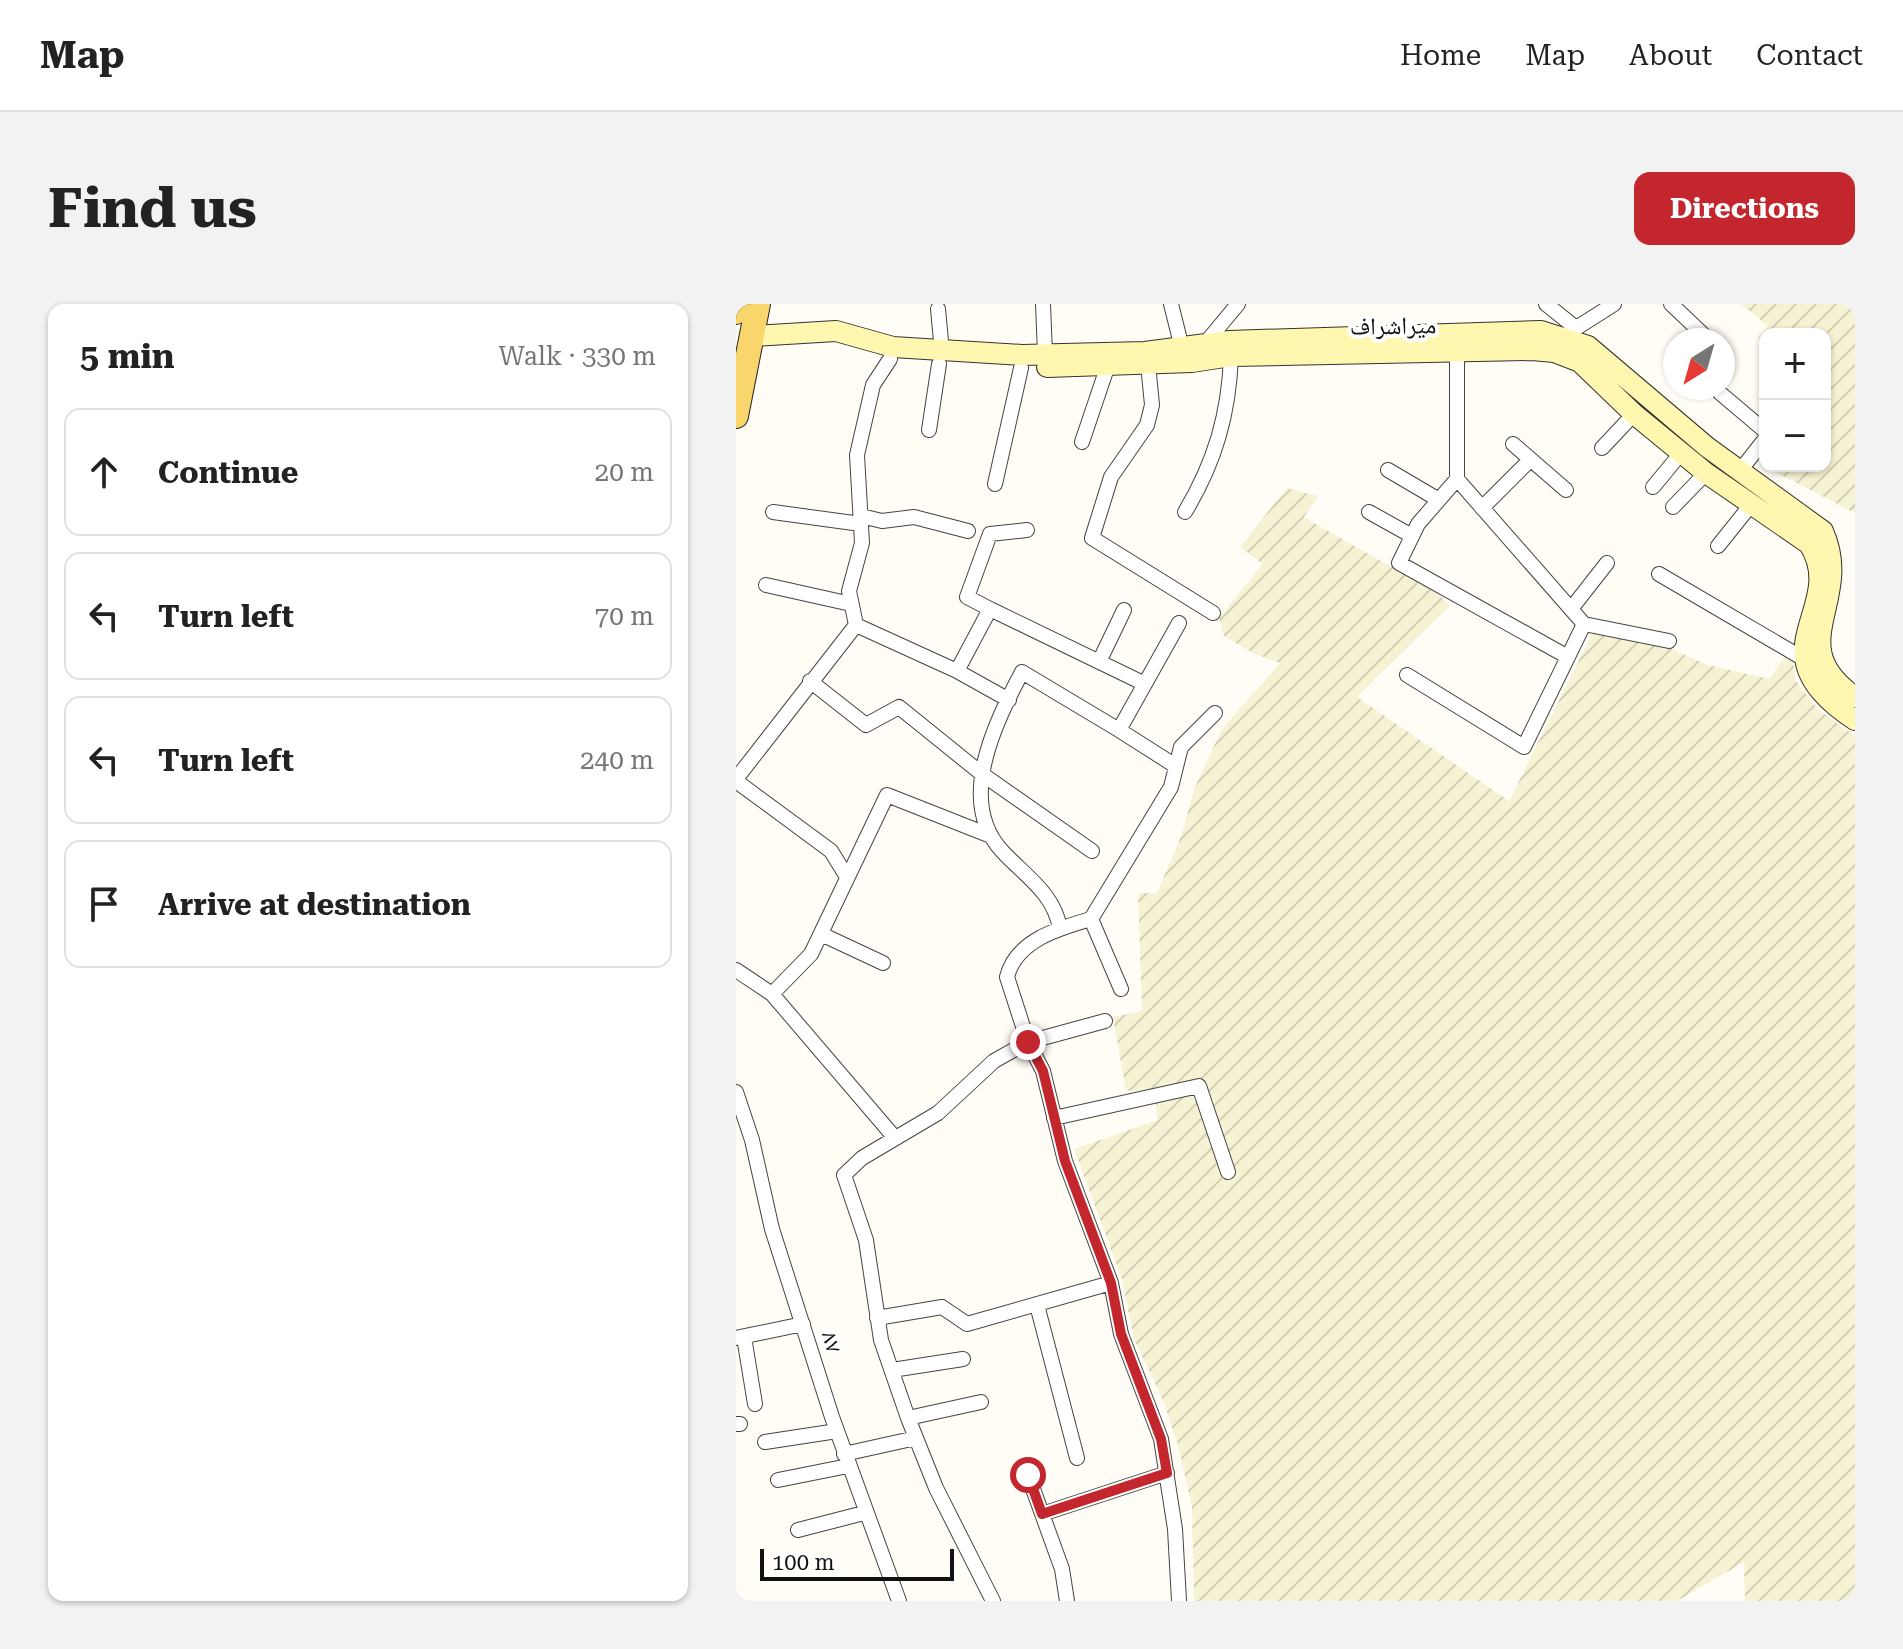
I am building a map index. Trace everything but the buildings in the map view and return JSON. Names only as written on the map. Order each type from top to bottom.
[{"type":"main road","points":[[736,312],[737,304]]},
{"type":"main road","points":[[736,416],[758,304]]},
{"type":"street","points":[[1043,304],[1045,354]]},
{"type":"street","points":[[1171,304],[1182,348]]},
{"type":"street","points":[[1201,354],[1238,304]]},
{"type":"street","points":[[1546,304],[1561,338],[1614,304]]},
{"type":"street","points":[[1671,304],[1696,328]]},
{"type":"street","points":[[929,430],[941,358],[938,309]]},
{"type":"street","name":"میراشراف","points":[[752,336],[836,331],[941,358],[1021,368],[1148,364],[1201,354],[1229,341],[1457,331],[1533,330],[1588,346],[1697,458],[1750,506],[1809,544],[1816,556],[1819,584],[1806,629],[1804,659]]},
{"type":"street","name":"میراشراف","points":[[813,331],[890,359],[1182,348],[1201,354],[1231,356],[1457,351],[1561,338]]},
{"type":"street","name":"میراشراف","points":[[1561,338],[1580,362],[1634,414],[1697,458],[1739,472],[1767,488],[1823,531],[1834,548],[1839,587],[1825,634],[1823,659],[1835,679],[1855,697]]},
{"type":"street","points":[[1457,351],[1457,479],[1412,536],[1399,563],[1568,657]]},
{"type":"street","points":[[1185,512],[1205,479],[1220,439],[1230,398],[1231,356]]},
{"type":"street","points":[[856,625],[849,591],[862,543],[857,455],[873,385],[890,359]]},
{"type":"street","points":[[1148,364],[1152,405],[1147,425],[1111,477],[1092,538],[1213,613]]},
{"type":"street","points":[[1082,442],[1108,365]]},
{"type":"street","points":[[995,484],[1021,368]]},
{"type":"street","points":[[1728,400],[1759,426]]},
{"type":"street","points":[[1602,448],[1634,414]]},
{"type":"street","points":[[1513,444],[1566,490]]},
{"type":"street","points":[[1739,472],[1759,447]]},
{"type":"street","points":[[1653,487],[1697,458]]},
{"type":"street","points":[[1673,507],[1697,458]]},
{"type":"street","points":[[1482,508],[1530,460]]},
{"type":"street","points":[[1388,470],[1439,500]]},
{"type":"street","points":[[1457,479],[1584,624],[1669,641]]},
{"type":"street","points":[[1718,546],[1750,506]]},
{"type":"street","points":[[773,512],[882,521],[914,517],[968,531]]},
{"type":"street","points":[[1369,512],[1412,536]]},
{"type":"street","points":[[1027,530],[990,534],[967,597],[1145,684]]},
{"type":"street","points":[[1571,609],[1607,563]]},
{"type":"street","points":[[1659,574],[1804,659],[1820,691],[1855,720]]},
{"type":"street","points":[[766,585],[851,604]]},
{"type":"street","points":[[957,671],[990,609]]},
{"type":"street","points":[[1099,662],[1124,610]]},
{"type":"street","points":[[1119,730],[1179,623]]},
{"type":"street","points":[[1407,675],[1524,747],[1584,624]]},
{"type":"street","points":[[856,625],[957,671],[1009,700]]},
{"type":"street","points":[[847,877],[831,851],[736,780],[856,625]]},
{"type":"street","points":[[991,836],[979,788],[1009,700],[1022,672],[1174,765]]},
{"type":"street","points":[[810,681],[866,725],[899,707],[982,774],[1092,851]]},
{"type":"street","points":[[1179,1601],[1180,1579],[1161,1439],[1121,1334],[1111,1283],[1065,1161],[1043,1071],[1028,1042],[1009,987],[1008,970],[1043,934],[1091,919],[1171,787],[1174,765],[1181,747],[1215,713]]},
{"type":"street","points":[[772,994],[811,954],[887,795],[991,836],[1049,898],[1056,910],[1060,928]]},
{"type":"street","points":[[1091,919],[1121,989]]},
{"type":"street","points":[[821,934],[883,963]]},
{"type":"street","points":[[736,970],[772,994],[895,1138]]},
{"type":"street","points":[[993,1601],[954,1526],[908,1418],[877,1318],[866,1240],[844,1175],[862,1158],[938,1113],[994,1061],[1028,1042],[1105,1021]]},
{"type":"street","points":[[1054,1118],[1199,1086],[1228,1172]]},
{"type":"street","name":"۸۷","points":[[736,1092],[752,1140],[772,1229],[864,1513],[899,1601]]},
{"type":"street","points":[[877,1318],[942,1307],[967,1324],[1111,1283]]},
{"type":"street","points":[[1037,1305],[1077,1458]]},
{"type":"street","points":[[755,1404],[740,1337],[803,1324]]},
{"type":"street","points":[[892,1370],[963,1359]]},
{"type":"street","points":[[908,1418],[981,1402]]},
{"type":"street","points":[[765,1442],[837,1431]]},
{"type":"street","points":[[778,1480],[916,1438]]},
{"type":"street","points":[[1042,1514],[1167,1473]]},
{"type":"street","points":[[1028,1475],[1062,1569],[1067,1601]]},
{"type":"street","points":[[798,1530],[864,1513]]},
{"type":"shaded area","points":[[1741,304],[1855,304],[1855,513],[1776,472],[1831,472],[1831,328],[1766,328],[1768,326]]},
{"type":"shaded area","points":[[1287,488],[1318,496],[1304,517],[1386,564],[1420,575],[1450,606],[1357,697],[1509,801],[1598,622],[1649,639],[1708,665],[1769,679],[1791,648],[1796,681],[1818,709],[1855,736],[1855,1601],[1745,1601],[1744,1562],[1677,1601],[1194,1601],[1192,1507],[1178,1445],[1163,1400],[1134,1339],[1122,1279],[1074,1149],[1158,1120],[1154,1090],[1126,1091],[1113,1017],[1142,1011],[1138,893],[1157,893],[1180,839],[1195,787],[1222,729],[1280,663],[1255,654],[1224,636],[1219,618],[1263,564],[1240,547]]},
{"type":"route","points":[[1028,1042],[1043,1071],[1065,1161],[1111,1283],[1121,1334],[1161,1439],[1167,1473],[1042,1514],[1028,1475]]}]
